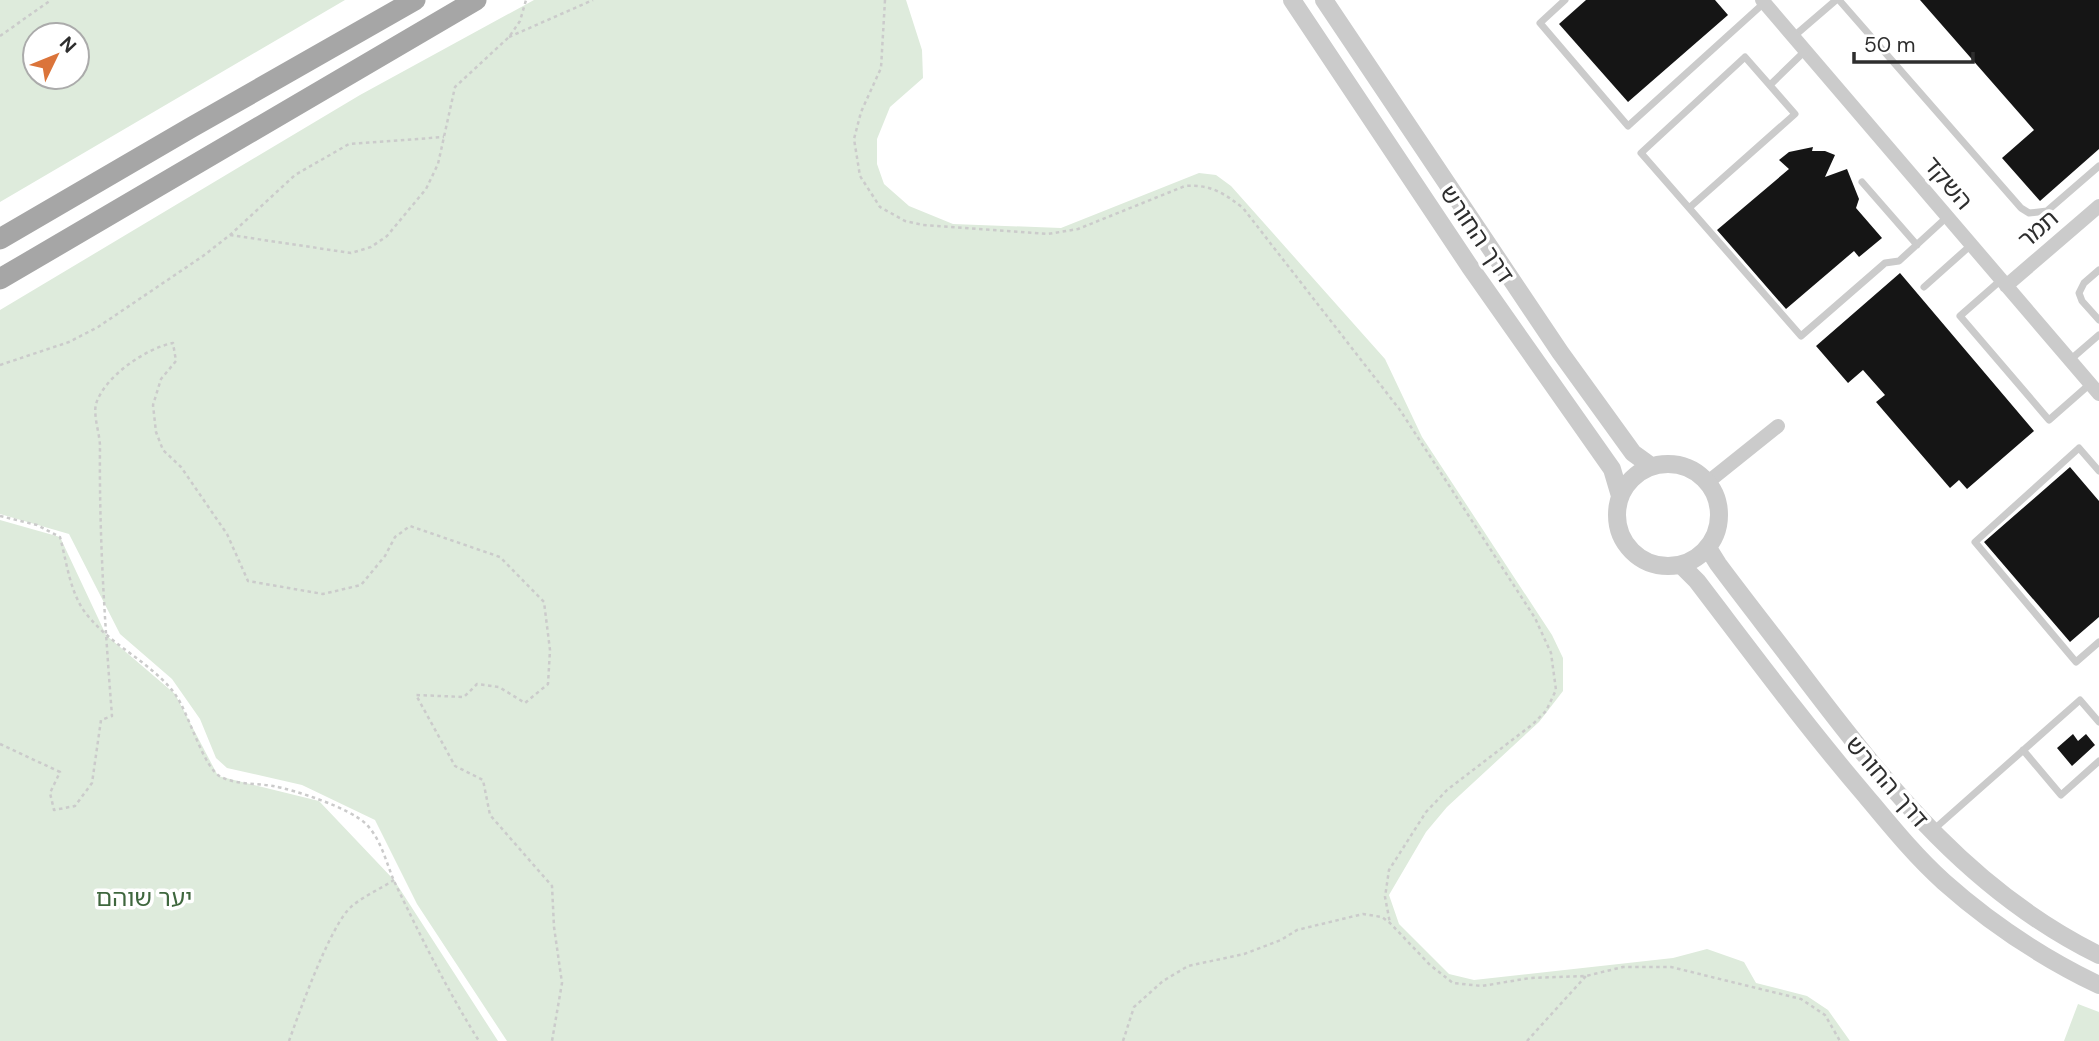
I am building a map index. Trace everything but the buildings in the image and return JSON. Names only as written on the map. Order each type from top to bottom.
[{"type":"main road","points":[[0,239],[415,0]]},
{"type":"main road","points":[[0,279],[476,0]]},
{"type":"street","name":"דרך החורש","points":[[1292,0],[1470,267],[1612,469],[1620,496]]},
{"type":"street","name":"דרך החורש","points":[[1324,0],[1560,352],[1633,453],[1651,466]]},
{"type":"street","name":"השקד","points":[[1764,1],[2094,389]]},
{"type":"street","name":"תמר","points":[[2003,283],[2099,206]]},
{"type":"street","points":[[1708,482],[1778,426]]},
{"type":"street","points":[[1667,463],[1682,465],[1697,472],[1708,482],[1717,498],[1720,515],[1717,532],[1708,548],[1681,565],[1665,567],[1649,563],[1624,543],[1618,527],[1616,511],[1627,482],[1638,472],[1651,466],[1667,463]]},
{"type":"street","name":"דרך החורש","points":[[1708,548],[1717,564],[1851,739],[1960,861],[1992,888],[2039,921],[2099,956]]},
{"type":"street","name":"דרך החורש","points":[[1681,565],[1831,755],[1901,838],[1942,880],[2025,943],[2099,985]]},
{"type":"lane","points":[[1565,0],[1540,23],[1628,126],[1764,1]]},
{"type":"lane","points":[[1793,37],[1837,0],[2021,208],[2029,213],[2047,211],[2099,166]]},
{"type":"lane","points":[[1770,85],[1805,51]]},
{"type":"lane","points":[[1689,208],[1795,114],[1745,57],[1641,153],[1689,208],[1801,336],[1885,263],[1899,261],[1947,216]]},
{"type":"lane","points":[[1862,182],[1917,245]]},
{"type":"lane","points":[[1924,288],[1971,245]]},
{"type":"lane","points":[[2099,270],[2084,283],[2079,293],[2082,301],[2099,320]]},
{"type":"lane","points":[[2003,283],[1960,316],[2040,410],[2049,420],[2094,389]]},
{"type":"lane","points":[[2070,360],[2099,335]]},
{"type":"lane","points":[[2099,471],[2079,448],[1975,542],[2076,662],[2099,642]]},
{"type":"lane","points":[[1932,831],[2080,701],[2099,722]]},
{"type":"lane","points":[[2023,751],[2061,795],[2099,761]]},
{"type":"path","points":[[0,36],[51,0]]},
{"type":"path","points":[[230,235],[351,253],[371,247],[387,236],[426,189],[438,163],[455,87],[509,37],[520,21],[526,0]]},
{"type":"path","points":[[509,37],[593,0]]},
{"type":"path","points":[[885,0],[881,68],[861,112],[854,139],[859,176],[880,207],[905,221],[923,225],[1048,234],[1078,229],[1185,186],[1201,184],[1223,192],[1243,208],[1400,410],[1535,618],[1551,653],[1556,690],[1546,710],[1533,724],[1447,790],[1426,812],[1390,870],[1385,897],[1390,923]]},
{"type":"path","points":[[0,365],[69,342],[98,327],[230,235],[295,175],[349,144],[444,137]]},
{"type":"path","points":[[0,744],[60,772],[51,793],[54,810],[75,806],[92,783],[102,720],[112,716],[99,522],[100,440],[95,406],[112,377],[158,345],[173,343],[176,361],[161,379],[153,405],[156,432],[163,450],[181,467],[227,534],[248,581],[323,594],[360,585],[385,556],[395,537],[410,526],[500,557],[544,602],[550,650],[548,684],[525,704],[499,687],[477,684],[464,697],[416,695],[454,765],[483,780],[490,815],[552,886],[554,928],[562,983],[552,1041]]},
{"type":"path","points":[[0,516],[37,525],[60,537],[74,590],[86,615],[106,635],[150,667],[175,694],[207,762],[218,776],[247,785],[271,786],[298,793],[365,823],[376,838],[394,880],[478,1041]]},
{"type":"path","points":[[289,1041],[305,998],[341,920],[351,907],[394,880]]},
{"type":"path","points":[[1123,1041],[1134,1007],[1163,981],[1188,966],[1244,954],[1281,940],[1297,930],[1363,914],[1382,917],[1390,923],[1430,965],[1453,983],[1482,986],[1530,978],[1586,976],[1623,967],[1671,968],[1801,999],[1825,1015],[1840,1041]]},
{"type":"path","points":[[1527,1041],[1586,976]]},
{"type":"green space","points":[[0,0],[345,0],[0,202]]},
{"type":"green space","points":[[534,0],[906,0],[922,50],[923,78],[890,107],[877,139],[877,164],[884,184],[909,206],[953,224],[1061,228],[1199,173],[1216,175],[1231,186],[1385,359],[1422,437],[1552,635],[1563,658],[1563,691],[1539,722],[1447,807],[1426,832],[1389,895],[1399,924],[1449,974],[1474,980],[1673,958],[1707,949],[1744,962],[1756,983],[1807,996],[1828,1010],[1850,1041],[507,1041],[417,904],[375,820],[302,785],[227,768],[216,758],[200,719],[172,679],[120,634],[69,534],[0,514],[0,310],[360,95]]},
{"type":"green space","name":"יער שוהם","points":[[0,520],[60,537],[106,635],[175,694],[218,776],[319,801],[394,880],[498,1041],[0,1041]]},
{"type":"green space","points":[[2078,1004],[2099,1012],[2099,1041],[2064,1041]]}]
